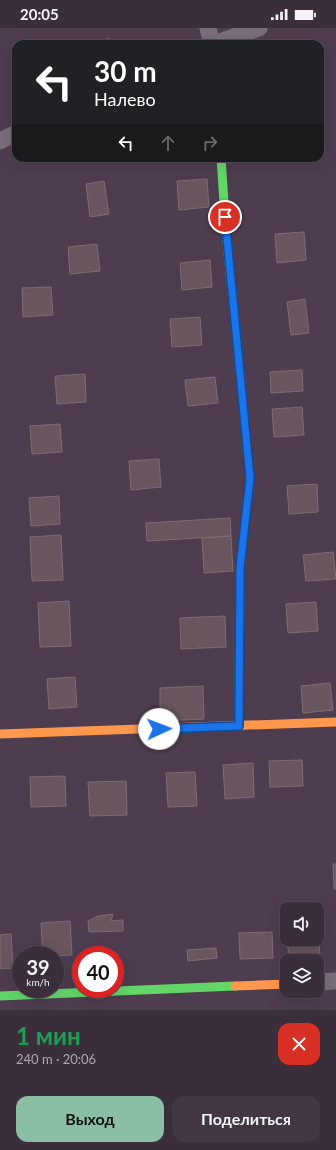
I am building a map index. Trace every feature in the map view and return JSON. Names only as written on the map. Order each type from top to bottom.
[{"type":"street","points":[[208,28],[212,40]]},
{"type":"street","points":[[224,40],[259,28]]},
{"type":"street","points":[[0,140],[12,135]]},
{"type":"street","points":[[221,162],[226,232],[250,478],[240,568],[239,726]]},
{"type":"street","points":[[0,734],[336,722]]},
{"type":"street","points":[[324,982],[336,981]]},
{"type":"street","points":[[0,996],[280,984]]},
{"type":"building","points":[[207,179],[209,207],[179,210],[177,181]]},
{"type":"building","points":[[104,181],[109,214],[90,217],[86,184]]},
{"type":"building","points":[[304,232],[306,260],[277,263],[275,234]]},
{"type":"building","points":[[97,244],[100,271],[70,274],[68,247]]},
{"type":"building","points":[[210,260],[212,287],[182,290],[180,263]]},
{"type":"building","points":[[51,287],[53,315],[23,317],[22,288]]},
{"type":"building","points":[[305,299],[309,333],[291,335],[287,302]]},
{"type":"building","points":[[200,317],[202,345],[172,347],[170,319]]},
{"type":"building","points":[[302,370],[303,391],[271,393],[270,372]]},
{"type":"building","points":[[85,374],[86,402],[57,404],[55,376]]},
{"type":"building","points":[[215,377],[218,403],[188,406],[185,380]]},
{"type":"building","points":[[302,407],[304,435],[274,437],[272,409]]},
{"type":"building","points":[[60,424],[62,452],[32,454],[30,426]]},
{"type":"building","points":[[159,459],[161,487],[131,490],[129,461]]},
{"type":"building","points":[[317,484],[318,512],[289,514],[287,486]]},
{"type":"building","points":[[59,496],[60,524],[31,526],[29,498]]},
{"type":"building","points":[[230,518],[231,536],[147,541],[146,523]]},
{"type":"building","points":[[61,535],[63,580],[32,581],[30,537]]},
{"type":"building","points":[[231,536],[233,571],[204,573],[202,538]]},
{"type":"building","points":[[333,552],[336,579],[306,581],[303,555]]},
{"type":"building","points":[[69,601],[71,646],[40,647],[38,603]]},
{"type":"building","points":[[316,602],[318,631],[288,633],[286,604]]},
{"type":"building","points":[[225,616],[226,647],[181,649],[180,618]]},
{"type":"building","points":[[75,677],[77,707],[49,709],[47,679]]},
{"type":"building","points":[[330,683],[333,710],[303,713],[301,686]]},
{"type":"building","points":[[203,686],[204,719],[160,721],[160,688]]},
{"type":"building","points":[[302,760],[303,786],[270,787],[269,761]]},
{"type":"building","points":[[253,763],[254,797],[225,799],[223,765]]},
{"type":"building","points":[[195,772],[197,806],[168,807],[166,773]]},
{"type":"building","points":[[65,776],[66,806],[31,807],[30,777]]},
{"type":"building","points":[[126,781],[127,815],[90,816],[88,782]]},
{"type":"building","points":[[333,864],[336,864],[336,889],[334,889]]},
{"type":"building","points":[[113,914],[111,921],[123,920],[123,931],[89,932],[88,921],[98,916]]},
{"type":"building","points":[[70,921],[72,955],[64,955],[64,946],[42,946],[41,923]]},
{"type":"building","points":[[272,932],[273,958],[240,959],[239,933]]},
{"type":"building","points":[[11,934],[12,968],[0,969],[0,935]]},
{"type":"building","points":[[288,946],[319,946],[320,954],[289,954]]},
{"type":"building","points":[[216,948],[217,958],[188,961],[187,950]]},
{"type":"traffic: fast","points":[[221,162],[226,232],[239,363]]},
{"type":"traffic: fast","points":[[239,726],[241,555]]},
{"type":"traffic: fast","points":[[0,996],[235,986]]},
{"type":"traffic: slow","points":[[0,734],[336,722]]},
{"type":"traffic: slow","points":[[235,986],[280,984]]},
{"type":"traffic: jam","points":[[239,363],[250,478],[241,555]]},
{"type":"route","points":[[159,729],[239,726],[240,568],[250,478],[225,217]]}]
